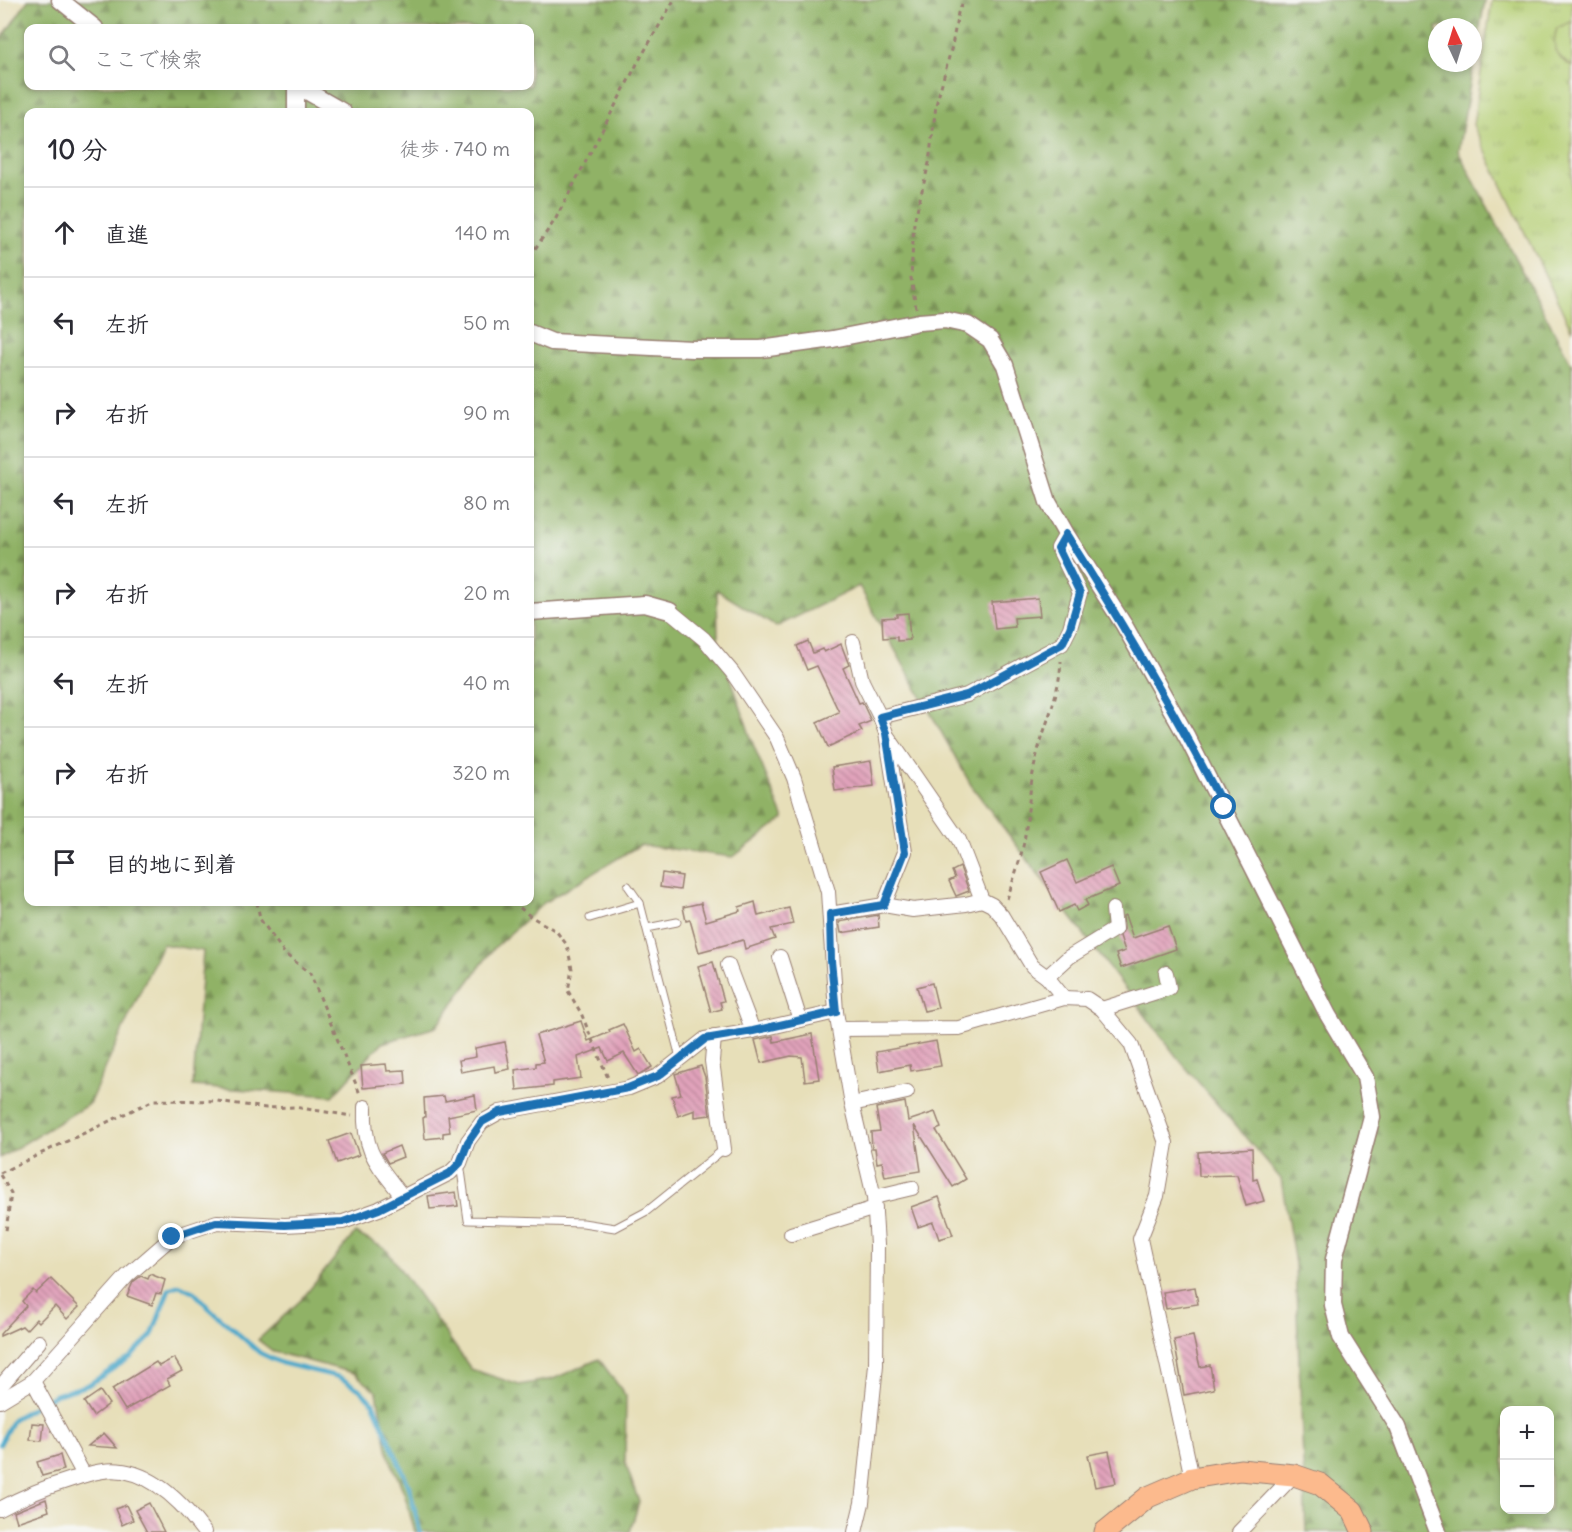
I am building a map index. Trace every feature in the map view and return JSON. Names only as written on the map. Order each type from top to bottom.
[{"type":"main road","points":[[1105,1532],[1148,1497],[1192,1478],[1240,1470],[1294,1475],[1320,1484],[1353,1511],[1363,1532]]},
{"type":"street","points":[[60,0],[90,24]]},
{"type":"street","points":[[296,108],[297,90]]},
{"type":"street","points":[[304,90],[336,108]]},
{"type":"street","points":[[534,335],[552,342],[692,349],[761,349],[833,339],[919,322],[945,320],[968,325],[990,340],[1005,365],[1048,502],[1124,626],[1188,737],[1328,1015],[1365,1077],[1372,1117],[1334,1258],[1333,1305],[1341,1337],[1398,1427],[1438,1532]]},
{"type":"street","points":[[880,717],[967,695],[1062,644],[1070,628],[1080,593],[1058,548],[1066,534]]},
{"type":"street","points":[[534,612],[645,604],[670,611],[704,639],[732,672],[777,738],[794,778],[828,892],[836,1012],[852,1104],[874,1203],[877,1287],[876,1365],[862,1503],[855,1532]]},
{"type":"street","points":[[854,642],[862,681],[886,733],[905,852],[884,905]]},
{"type":"street","points":[[886,733],[958,840],[982,900]]},
{"type":"street","points":[[830,914],[884,905],[913,910],[982,900],[992,905],[1002,916],[1032,966],[1047,977],[1064,998]]},
{"type":"street","points":[[1047,977],[1069,957],[1115,929],[1113,909]]},
{"type":"street","points":[[780,957],[800,1020]]},
{"type":"street","points":[[728,965],[753,1031]]},
{"type":"street","points":[[1102,1010],[1168,988],[1166,973]]},
{"type":"street","points":[[840,1029],[959,1028],[1064,998],[1087,999],[1102,1010],[1131,1044],[1166,1143],[1157,1196],[1140,1239],[1192,1478]]},
{"type":"street","points":[[3,1393],[36,1385],[127,1276],[172,1237],[216,1222],[285,1225],[343,1222],[379,1209],[450,1173],[460,1163],[468,1142],[482,1122],[500,1112],[628,1088],[658,1076],[705,1039],[753,1031],[836,1012]]},
{"type":"street","points":[[714,1037],[712,1061],[724,1149]]},
{"type":"street","points":[[852,1104],[907,1092]]},
{"type":"street","points":[[365,1107],[364,1128],[371,1154],[403,1197]]},
{"type":"street","points":[[791,1234],[912,1188]]},
{"type":"street","points":[[3,1393],[39,1342]]},
{"type":"street","points":[[36,1385],[84,1475]]},
{"type":"street","points":[[0,1509],[37,1490],[84,1475],[118,1470],[149,1479],[179,1501],[204,1532]]},
{"type":"street","points":[[1239,1532],[1294,1475]]},
{"type":"lane","points":[[628,886],[640,903],[680,1058]]},
{"type":"lane","points":[[590,918],[640,903]]},
{"type":"lane","points":[[647,928],[676,922]]},
{"type":"lane","points":[[460,1163],[468,1220],[583,1223],[615,1228],[646,1211],[724,1149]]},
{"type":"path","points":[[534,250],[555,220],[674,0]]},
{"type":"path","points":[[919,322],[912,278],[914,222],[929,163],[936,105],[952,46],[958,12],[964,0]]},
{"type":"path","points":[[1002,916],[1024,844],[1033,770],[1061,678],[1062,644]]},
{"type":"path","points":[[6,1231],[11,1193],[0,1174],[154,1100],[217,1101],[266,1108],[294,1107],[353,1116],[365,1107],[310,973],[285,954],[260,919],[258,906]]},
{"type":"path","points":[[518,906],[556,931],[567,945],[572,969],[568,991],[581,1013],[614,1091]]},
{"type":"green space","points":[[28,0],[1485,0],[1482,18],[1428,18],[1428,72],[1472,72],[1458,151],[1572,365],[1572,1532],[1306,1532],[1295,1264],[1281,1179],[1176,1056],[971,785],[859,586],[776,627],[717,590],[718,640],[753,744],[784,819],[733,857],[640,845],[545,902],[493,949],[436,1027],[382,1043],[333,1096],[193,1086],[203,951],[162,944],[89,1104],[0,1158],[0,41]]},
{"type":"green space","points":[[1492,0],[1572,0],[1572,331],[1473,125]]},
{"type":"green space","points":[[1572,23],[1572,66],[1558,55],[1554,40],[1557,28]]},
{"type":"green space","points":[[355,1233],[386,1249],[471,1369],[519,1385],[553,1379],[599,1359],[626,1396],[625,1462],[639,1502],[630,1532],[415,1532],[404,1493],[388,1454],[377,1392],[354,1373],[274,1352],[258,1340],[302,1299]]},
{"type":"building","points":[[1038,598],[1040,616],[1014,618],[1015,627],[995,629],[992,602]]},
{"type":"building","points":[[908,613],[910,640],[897,641],[897,637],[883,638],[882,618],[897,617],[897,614]]},
{"type":"building","points":[[808,641],[813,653],[822,649],[824,652],[841,644],[849,665],[843,668],[859,703],[862,702],[871,721],[859,726],[862,731],[828,747],[817,722],[839,712],[817,666],[807,670],[797,646]]},
{"type":"building","points":[[871,761],[874,786],[835,791],[832,767]]},
{"type":"building","points":[[1067,860],[1077,882],[1111,867],[1119,886],[1085,900],[1088,905],[1077,911],[1074,905],[1059,912],[1041,872]]},
{"type":"building","points":[[960,867],[969,891],[956,896],[949,881],[955,878],[952,871]]},
{"type":"building","points":[[662,873],[682,876],[680,890],[660,887]]},
{"type":"building","points":[[755,902],[758,916],[789,908],[793,924],[771,929],[775,939],[745,949],[743,940],[699,952],[690,920],[686,921],[683,907],[701,903],[706,921],[740,911],[739,907]]},
{"type":"building","points":[[878,915],[879,927],[841,933],[839,922]]},
{"type":"building","points":[[1125,915],[1133,938],[1168,926],[1176,949],[1121,968],[1116,954],[1125,951],[1120,936],[1124,929],[1123,916]]},
{"type":"building","points":[[713,962],[724,1001],[720,1002],[722,1009],[711,1012],[698,966]]},
{"type":"building","points":[[932,983],[938,1008],[924,1011],[917,987]]},
{"type":"building","points":[[581,1021],[588,1041],[623,1024],[636,1052],[641,1049],[652,1067],[638,1075],[624,1053],[608,1061],[602,1048],[578,1057],[581,1078],[553,1082],[553,1086],[517,1090],[515,1070],[536,1067],[536,1063],[544,1062],[536,1035]]},
{"type":"building","points":[[812,1034],[819,1079],[805,1081],[802,1057],[791,1056],[761,1063],[755,1040],[773,1036],[774,1042]]},
{"type":"building","points":[[936,1041],[941,1066],[911,1071],[910,1065],[879,1071],[876,1052]]},
{"type":"building","points":[[505,1042],[510,1069],[495,1072],[494,1066],[461,1072],[459,1060],[476,1057],[475,1048]]},
{"type":"building","points":[[386,1064],[387,1071],[405,1070],[406,1084],[363,1088],[361,1066]]},
{"type":"building","points":[[701,1066],[705,1077],[710,1115],[695,1117],[695,1110],[678,1116],[672,1096],[681,1094],[675,1074]]},
{"type":"building","points":[[475,1095],[477,1110],[448,1116],[450,1132],[443,1133],[443,1137],[425,1139],[424,1098],[444,1096],[445,1101]]},
{"type":"building","points":[[905,1102],[908,1121],[935,1112],[941,1128],[936,1130],[966,1179],[953,1187],[914,1125],[921,1171],[885,1177],[882,1162],[877,1163],[875,1148],[872,1148],[871,1132],[880,1131],[876,1108]]},
{"type":"building","points":[[351,1133],[359,1155],[337,1163],[329,1141]]},
{"type":"building","points":[[399,1146],[403,1157],[388,1163],[382,1153]]},
{"type":"building","points":[[1252,1148],[1253,1180],[1257,1179],[1264,1201],[1246,1206],[1237,1175],[1199,1176],[1198,1152]]},
{"type":"building","points":[[456,1192],[458,1206],[430,1209],[428,1196]]},
{"type":"building","points":[[939,1197],[953,1235],[939,1239],[933,1222],[918,1227],[911,1207]]},
{"type":"building","points":[[150,1274],[165,1280],[161,1294],[156,1293],[152,1305],[127,1296],[133,1282],[141,1276],[148,1279]]},
{"type":"building","points":[[51,1279],[79,1307],[67,1319],[55,1306],[39,1322],[36,1319],[26,1330],[22,1326],[0,1336],[26,1306],[22,1301],[33,1290],[36,1293]]},
{"type":"building","points":[[1195,1287],[1198,1304],[1166,1309],[1163,1292]]},
{"type":"building","points":[[1193,1336],[1200,1367],[1210,1365],[1214,1389],[1184,1395],[1174,1340]]},
{"type":"building","points":[[174,1358],[182,1371],[167,1379],[170,1385],[125,1410],[112,1389],[156,1362],[159,1366]]},
{"type":"building","points":[[100,1391],[109,1404],[93,1416],[84,1402]]},
{"type":"building","points":[[32,1423],[44,1424],[42,1441],[30,1440]]},
{"type":"building","points":[[104,1433],[117,1448],[88,1446]]},
{"type":"building","points":[[1109,1451],[1116,1483],[1095,1487],[1088,1455]]},
{"type":"building","points":[[60,1455],[64,1470],[42,1476],[37,1462]]},
{"type":"building","points":[[46,1499],[49,1511],[17,1522],[14,1512]]},
{"type":"building","points":[[149,1503],[164,1532],[147,1532],[135,1510]]},
{"type":"building","points":[[126,1505],[133,1520],[122,1525],[115,1509]]},
{"type":"waterway","points":[[0,1444],[13,1419],[55,1395],[88,1385],[131,1357],[152,1335],[169,1289],[179,1285],[194,1292],[260,1353],[281,1363],[339,1377],[359,1389],[373,1403],[409,1486],[420,1532]]},
{"type":"route","points":[[172,1237],[216,1222],[285,1225],[343,1222],[379,1209],[450,1173],[460,1163],[468,1142],[482,1122],[500,1112],[628,1088],[658,1076],[705,1039],[753,1031],[836,1012],[831,961],[830,914],[884,905],[905,852],[886,733],[880,717],[967,695],[1062,644],[1070,628],[1080,593],[1058,548],[1066,534],[1124,626],[1188,737],[1224,807]]}]
